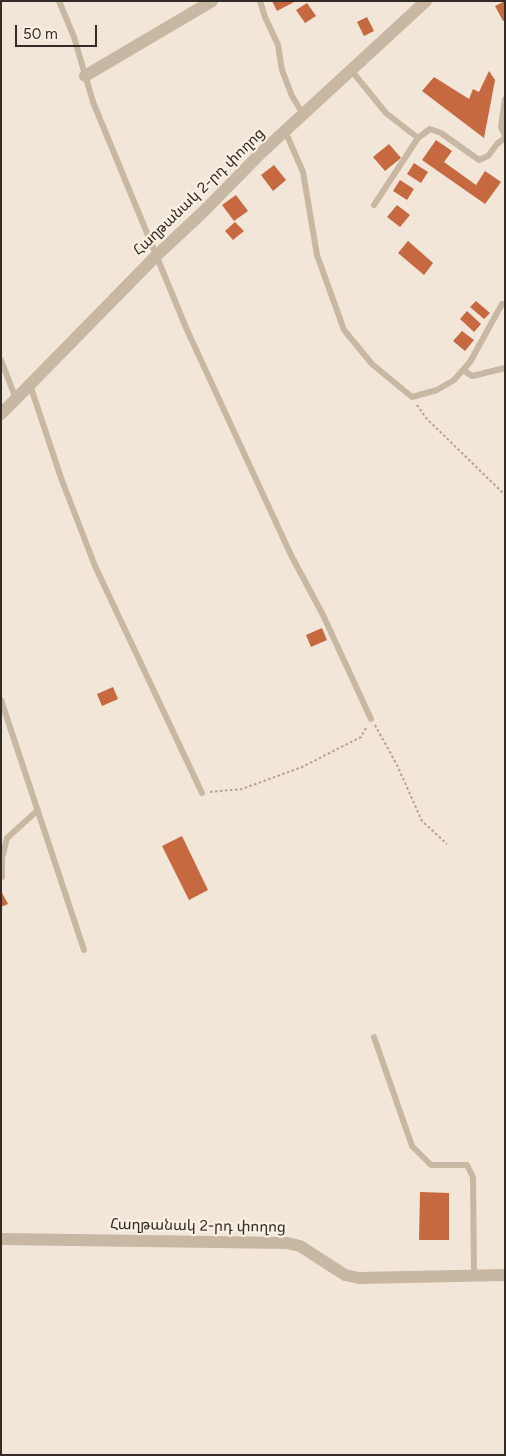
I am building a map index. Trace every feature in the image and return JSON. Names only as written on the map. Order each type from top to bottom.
[{"type":"street","points":[[85,76],[212,1]]},
{"type":"street","name":"Հաղթանակ 2-րդ փողոց","points":[[1,414],[156,256],[303,114],[426,1]]},
{"type":"street","name":"Հաղթանակ 2-րդ փողոց","points":[[1,1239],[287,1243],[300,1246],[345,1275],[359,1278],[505,1275]]},
{"type":"lane","points":[[60,1],[74,37],[93,102],[187,330],[291,555],[323,614],[371,719]]},
{"type":"lane","points":[[260,1],[278,45],[282,70],[292,96],[303,114]]},
{"type":"lane","points":[[351,70],[386,113],[418,138]]},
{"type":"lane","points":[[374,205],[418,138],[430,129],[441,133],[479,160],[488,156],[505,137],[501,127],[505,99]]},
{"type":"lane","points":[[285,131],[303,172],[317,255],[344,330],[372,364],[412,397],[436,390],[454,380],[470,362],[502,304]]},
{"type":"lane","points":[[1,360],[16,399]]},
{"type":"lane","points":[[463,370],[472,376],[505,368]]},
{"type":"lane","points":[[30,386],[61,478],[95,566],[202,793]]},
{"type":"lane","points":[[1,700],[84,950]]},
{"type":"lane","points":[[2,876],[2,858],[7,838],[38,810]]},
{"type":"lane","points":[[374,1038],[412,1146],[431,1165],[467,1165],[473,1177],[474,1275]]},
{"type":"path","points":[[412,397],[426,418],[505,494]]},
{"type":"path","points":[[202,793],[242,790],[302,767],[361,737],[371,719]]},
{"type":"path","points":[[371,719],[396,765],[422,821],[447,844]]},
{"type":"building","points":[[272,1],[296,1],[277,11]]},
{"type":"building","points":[[505,1],[505,20],[503,21],[495,6]]},
{"type":"building","points":[[307,3],[316,16],[305,23],[296,10]]},
{"type":"building","points":[[367,17],[374,31],[364,36],[357,22]]},
{"type":"building","points":[[489,71],[495,80],[484,138],[422,91],[434,77],[469,99],[473,89],[479,92]]},
{"type":"building","points":[[436,140],[452,151],[444,162],[476,185],[485,171],[501,182],[485,204],[422,160]]},
{"type":"building","points":[[389,144],[401,158],[385,171],[373,157]]},
{"type":"building","points":[[414,163],[428,172],[421,183],[407,174]]},
{"type":"building","points":[[274,165],[286,180],[273,191],[261,175]]},
{"type":"building","points":[[400,180],[414,189],[407,200],[393,191]]},
{"type":"building","points":[[236,195],[248,211],[234,221],[222,205]]},
{"type":"building","points":[[397,205],[410,215],[400,227],[387,217]]},
{"type":"building","points":[[235,222],[244,231],[233,240],[225,231]]},
{"type":"building","points":[[408,241],[433,263],[424,275],[398,253]]},
{"type":"building","points":[[476,301],[490,313],[484,319],[470,307]]},
{"type":"building","points":[[467,311],[481,324],[474,332],[460,319]]},
{"type":"building","points":[[462,331],[474,340],[465,351],[453,341]]},
{"type":"building","points":[[322,628],[327,640],[311,647],[306,635]]},
{"type":"building","points":[[113,687],[118,699],[102,706],[97,694]]},
{"type":"building","points":[[182,836],[208,890],[189,900],[162,846]]},
{"type":"building","points":[[1,891],[8,904],[1,907]]},
{"type":"building","points":[[420,1192],[449,1193],[449,1240],[419,1240]]}]
